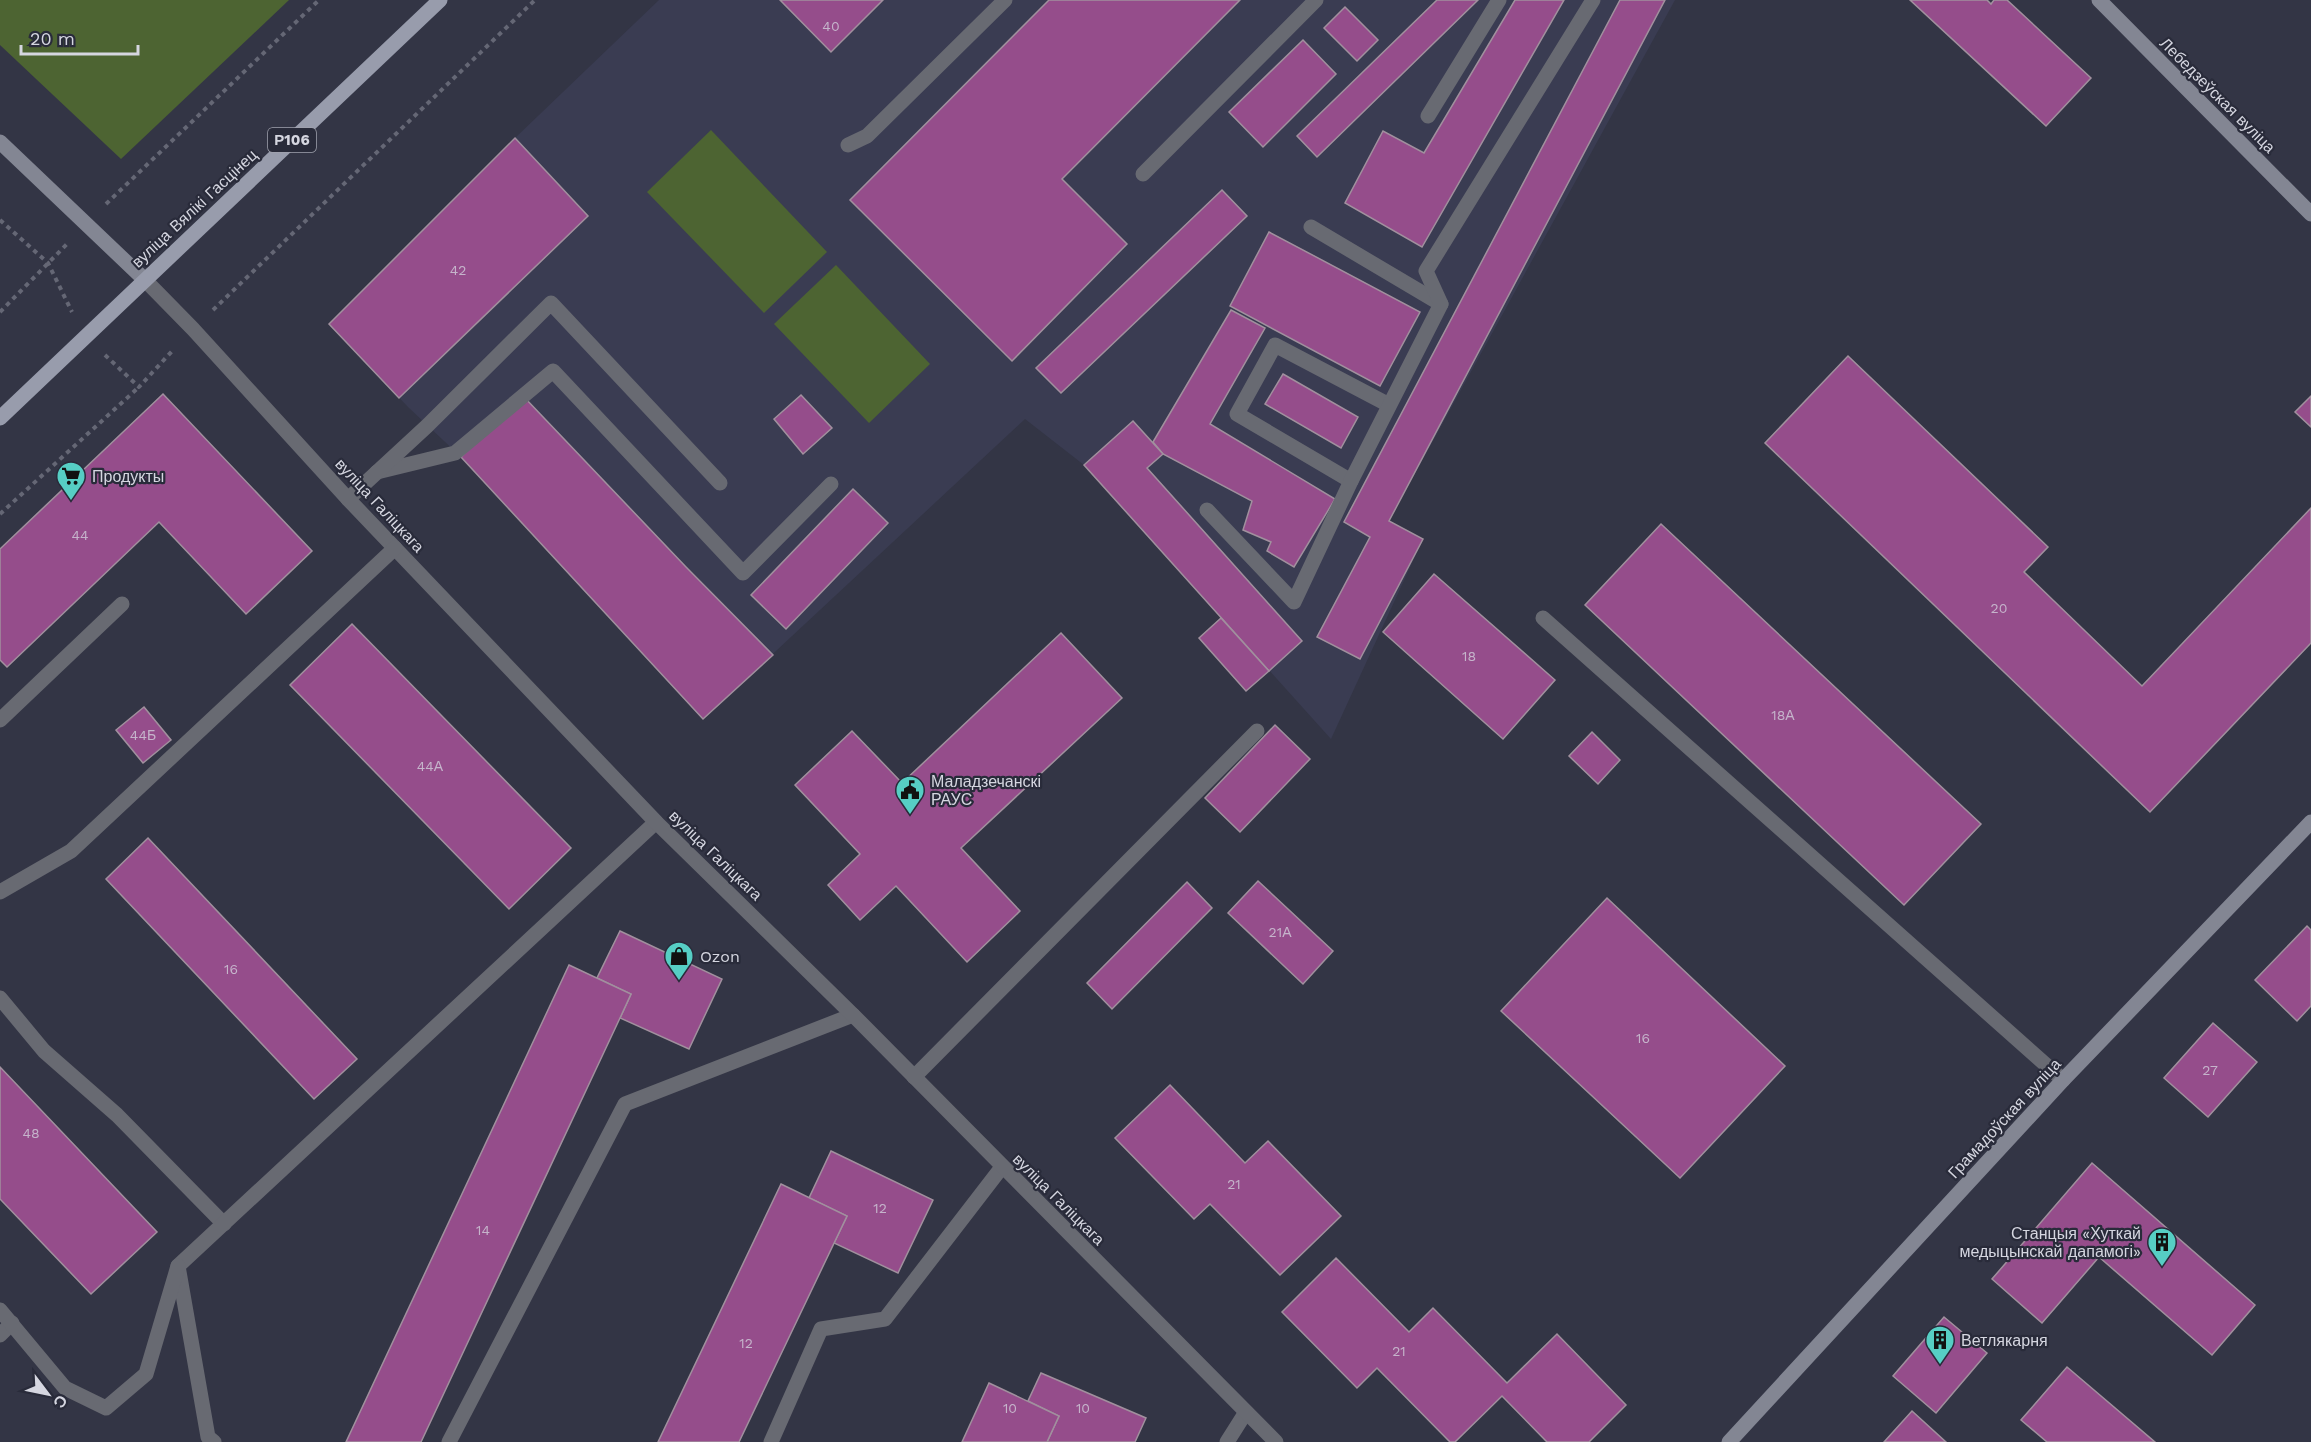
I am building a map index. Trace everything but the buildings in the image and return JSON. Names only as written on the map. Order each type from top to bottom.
[{"type":"main road","name":"вуліца Вялікі Гасцінец","points":[[0,418],[440,0]]},
{"type":"street","points":[[848,145],[867,136],[1005,0]]},
{"type":"street","points":[[1143,174],[1316,0]]},
{"type":"street","points":[[1428,116],[1499,0]]},
{"type":"street","points":[[1441,304],[1426,271],[1593,0]]},
{"type":"street","name":"Лебедзеўская вуліца","points":[[2100,0],[2311,214]]},
{"type":"street","points":[[0,142],[145,280]]},
{"type":"street","points":[[1311,226],[1441,304]]},
{"type":"street","name":"вуліца Галіцкага","points":[[145,280],[193,329],[348,499],[656,822],[853,1015],[1276,1442]]},
{"type":"street","points":[[348,499],[427,426],[552,303],[720,483]]},
{"type":"street","points":[[1208,510],[1294,602],[1389,405],[1441,304]]},
{"type":"street","points":[[1352,481],[1237,414],[1275,345],[1389,405]]},
{"type":"street","points":[[377,472],[454,453],[554,371],[743,573],[831,484]]},
{"type":"street","points":[[0,892],[71,851],[395,548]]},
{"type":"street","points":[[0,720],[122,604]]},
{"type":"street","points":[[1543,618],[2063,1080]]},
{"type":"street","points":[[914,1077],[1257,731]]},
{"type":"street","points":[[0,1310],[65,1388],[106,1408],[146,1374],[178,1266],[656,822]]},
{"type":"street","name":"Грамадоўская вуліца","points":[[1729,1442],[2063,1080],[2311,822]]},
{"type":"street","points":[[0,998],[44,1051],[117,1115],[224,1224]]},
{"type":"street","points":[[450,1442],[626,1104],[853,1015]]},
{"type":"street","points":[[771,1442],[821,1329],[885,1319],[1002,1167]]},
{"type":"street","points":[[178,1266],[208,1437],[214,1442]]},
{"type":"street","points":[[0,1335],[12,1323]]},
{"type":"street","points":[[1227,1442],[1246,1412]]},
{"type":"path","points":[[0,312],[86,224],[319,0]]},
{"type":"path","points":[[193,329],[535,0]]},
{"type":"path","points":[[0,220],[48,263]]},
{"type":"path","points":[[0,514],[139,387]]},
{"type":"shaded area","points":[[659,0],[1675,0],[1389,521],[1423,539],[1331,739],[1084,465],[1025,419],[703,719],[461,457],[408,407],[329,324],[515,138]]},
{"type":"green space","points":[[0,0],[289,0],[121,159],[0,45]]},
{"type":"green space","points":[[711,130],[827,252],[764,313],[647,192]]},
{"type":"green space","points":[[836,265],[930,364],[869,423],[774,324]]},
{"type":"place","name":"Продукты","points":[[71,502]]},
{"type":"place","name":"Маладзечанскі РАУС","points":[[910,816]]},
{"type":"place","name":"Ozon","points":[[679,982]]},
{"type":"place","name":"Станцыя «Хуткай медыцынскай дапамогі»","points":[[2162,1268]]},
{"type":"place","name":"Ветлякарня","points":[[1940,1366]]}]
